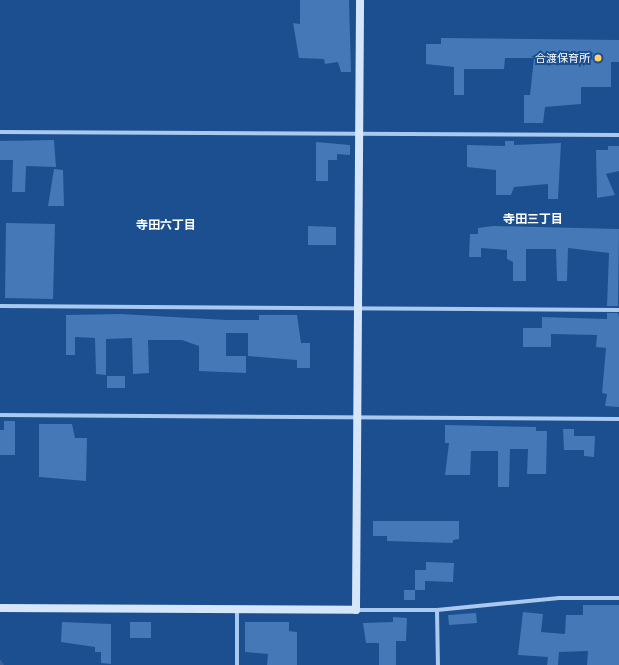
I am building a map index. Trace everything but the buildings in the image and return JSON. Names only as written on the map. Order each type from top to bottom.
[{"type":"street","points":[[356,610],[360,0]]},
{"type":"street","points":[[0,132],[619,135]]},
{"type":"street","points":[[0,306],[619,310]]},
{"type":"street","points":[[0,415],[619,419]]},
{"type":"street","points":[[0,608],[437,610],[559,598],[619,598]]},
{"type":"street","points":[[236,665],[237,610]]},
{"type":"street","points":[[437,610],[438,665]]},
{"type":"place","name":"合渡保育所","points":[[598,58]]},
{"type":"district","name":"寺田三丁目","points":[[533,219]]},
{"type":"district","name":"寺田六丁目","points":[[166,225]]}]
